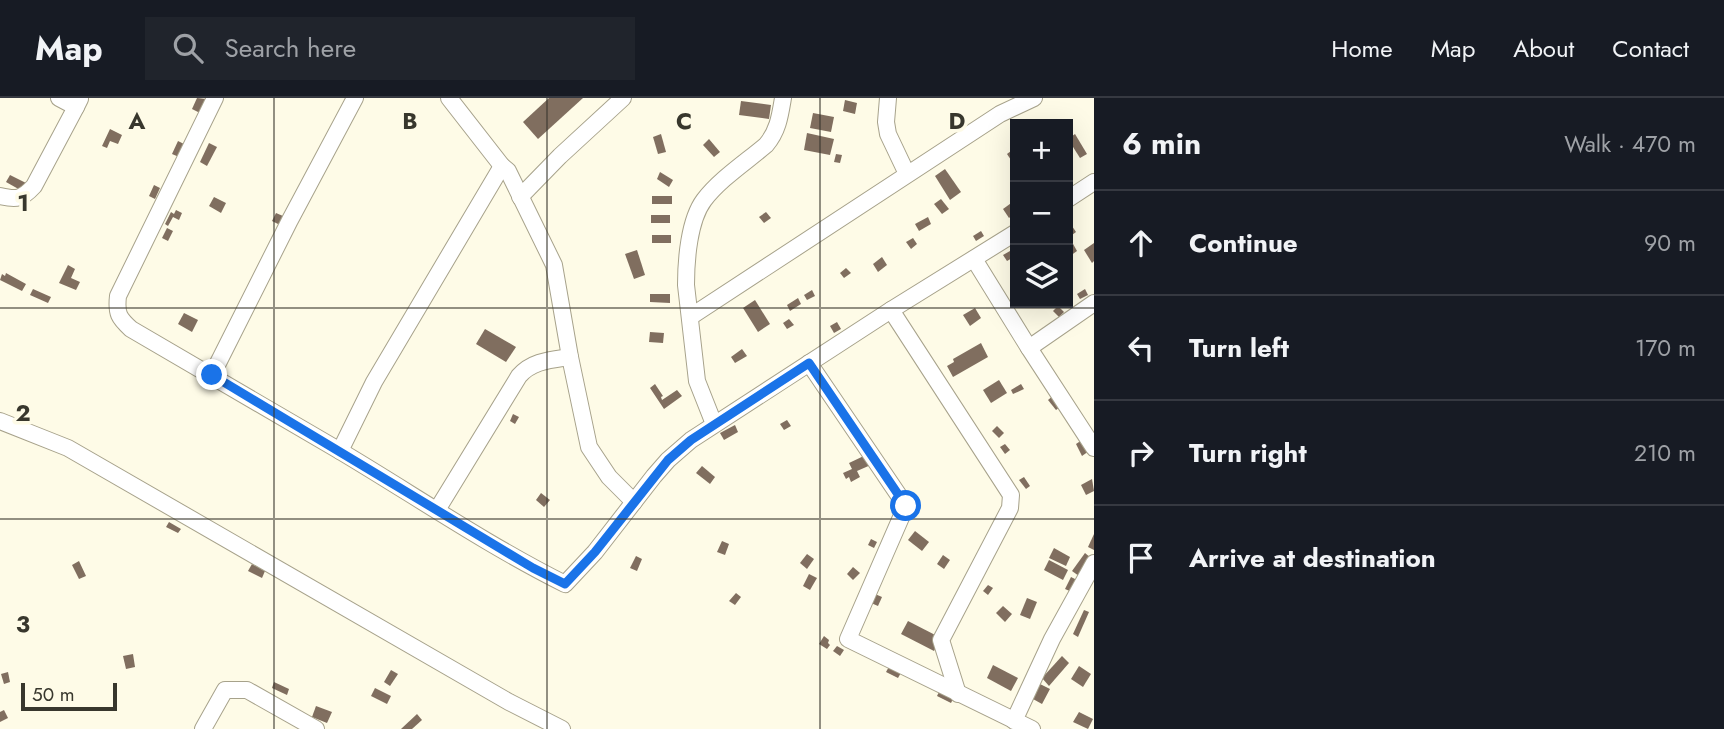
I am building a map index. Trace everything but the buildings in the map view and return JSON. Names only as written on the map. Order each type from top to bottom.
[{"type":"street","points":[[0,196],[19,198],[34,186],[78,103],[58,98]]},
{"type":"street","points":[[215,98],[118,296],[117,308],[121,320],[131,329],[533,568],[565,584],[595,552],[668,460],[691,440],[1010,236]]},
{"type":"street","points":[[212,375],[355,98]]},
{"type":"street","points":[[449,98],[508,171],[554,265],[589,447],[609,477],[634,502]]},
{"type":"street","points":[[520,197],[623,98]]},
{"type":"street","points":[[714,424],[697,381],[686,285],[693,226],[703,202],[713,190],[773,137],[778,126],[783,98]]},
{"type":"street","points":[[888,98],[888,134],[908,174]]},
{"type":"street","points":[[993,98],[1000,114]]},
{"type":"street","points":[[690,317],[1000,114],[1034,98]]},
{"type":"street","points":[[340,451],[374,382],[502,166]]},
{"type":"street","points":[[1073,196],[1094,182]]},
{"type":"street","points":[[974,259],[1094,448]]},
{"type":"street","points":[[1029,348],[1094,303]]},
{"type":"street","points":[[891,310],[1011,495],[1010,508],[941,640],[958,694]]},
{"type":"street","points":[[437,510],[519,376],[534,364],[570,357]]},
{"type":"street","points":[[809,363],[906,506],[848,639],[1032,729]]},
{"type":"street","points":[[0,421],[68,448],[509,702],[562,729]]},
{"type":"street","points":[[1014,721],[1052,639],[1094,563]]},
{"type":"street","points":[[203,729],[225,690],[247,690],[316,729]]},
{"type":"route","points":[[212,375],[533,568],[565,584],[595,552],[668,460],[691,440],[809,363],[906,506]]}]
